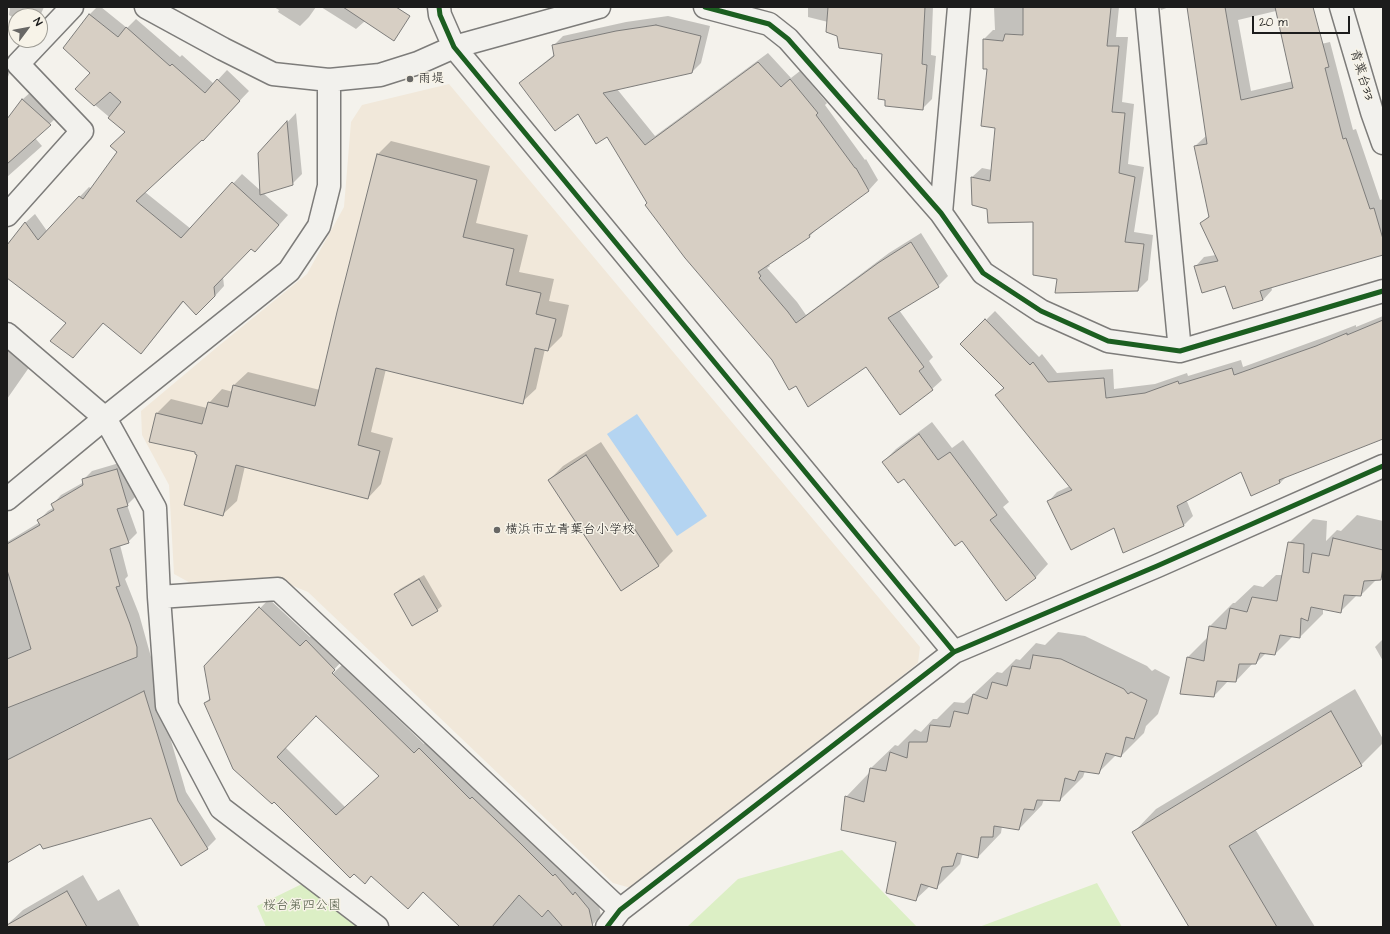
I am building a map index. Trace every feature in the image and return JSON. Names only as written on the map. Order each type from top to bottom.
[{"type":"street","points":[[7,215],[82,131],[18,64],[72,7]]},
{"type":"street","points":[[146,7],[223,49],[273,74],[329,80],[380,75],[418,63],[454,47],[599,7]]},
{"type":"street","points":[[439,7],[440,15],[454,47],[954,652]]},
{"type":"street","points":[[705,7],[770,16],[788,39],[941,213],[983,273],[1041,311],[1108,341],[1180,351],[1383,291]]},
{"type":"street","points":[[941,213],[960,7]]},
{"type":"street","points":[[1147,7],[1180,351]]},
{"type":"street","name":"青葉台33","points":[[1341,7],[1372,112],[1383,143]]},
{"type":"street","points":[[7,499],[105,418],[289,271],[319,226],[329,186],[329,80]]},
{"type":"street","points":[[7,334],[105,418],[155,508],[159,597],[168,706],[221,808],[377,927]]},
{"type":"street","points":[[607,927],[620,910],[954,652],[1157,566],[1383,466]]},
{"type":"street","points":[[159,597],[278,589],[620,910]]},
{"type":"shaded area","name":"横浜市立青葉台小学校","points":[[449,84],[920,647],[918,663],[638,890],[613,883],[308,592],[271,577],[196,586],[174,574],[169,485],[142,435],[141,411],[307,274],[344,207],[351,122],[362,105]]},
{"type":"green space","points":[[842,850],[917,927],[687,927],[738,879]]},
{"type":"green space","name":"桜台第四公園","points":[[306,882],[365,927],[266,927],[257,906]]},
{"type":"green space","points":[[1097,883],[1122,927],[979,927]]},
{"type":"water","points":[[637,414],[707,516],[677,536],[607,434]]},
{"type":"building","points":[[343,7],[396,7],[410,16],[394,41]]},
{"type":"building","points":[[828,7],[925,7],[922,64],[927,65],[923,110],[885,106],[885,100],[878,99],[882,54],[839,48],[837,36],[826,32]]},
{"type":"building","points":[[1023,7],[1111,7],[1107,46],[1119,46],[1112,112],[1125,113],[1119,173],[1135,177],[1125,242],[1144,244],[1138,291],[1055,293],[1057,279],[1033,275],[1033,222],[988,223],[987,209],[972,205],[971,177],[990,181],[995,128],[981,126],[987,69],[983,69],[983,39],[1003,41],[1005,34],[1023,35]]},
{"type":"building","points":[[1187,7],[1225,7],[1241,100],[1293,88],[1275,7],[1313,7],[1329,67],[1325,68],[1343,139],[1346,138],[1370,209],[1374,208],[1383,239],[1383,255],[1260,291],[1263,300],[1233,309],[1225,286],[1202,293],[1194,266],[1218,261],[1200,223],[1209,217],[1194,146],[1207,144]]},
{"type":"building","points":[[89,14],[118,37],[126,27],[170,66],[172,64],[205,93],[217,79],[240,101],[203,141],[202,140],[136,201],[181,238],[232,182],[279,225],[255,252],[251,249],[214,287],[215,296],[196,315],[183,301],[141,354],[103,323],[73,358],[50,341],[66,323],[7,278],[7,245],[25,222],[38,240],[79,196],[83,199],[117,152],[110,146],[125,132],[108,118],[121,102],[110,92],[94,106],[75,89],[90,73],[63,48]]},
{"type":"building","points":[[656,25],[701,36],[692,73],[603,93],[645,145],[758,62],[781,87],[790,79],[818,113],[816,115],[856,168],[869,191],[809,235],[810,237],[758,272],[761,276],[759,278],[796,323],[878,263],[911,242],[939,287],[888,318],[924,367],[919,371],[933,390],[900,415],[866,367],[808,407],[796,386],[789,390],[772,360],[685,258],[645,205],[647,203],[607,137],[596,144],[578,114],[555,131],[519,83],[554,56],[552,45],[616,31]]},
{"type":"building","points":[[22,99],[51,125],[7,164],[7,119]]},
{"type":"building","points":[[287,121],[293,185],[260,195],[258,153]]},
{"type":"building","points":[[377,154],[477,180],[463,237],[514,249],[506,285],[541,293],[536,314],[556,319],[548,351],[535,348],[523,404],[376,368],[358,445],[380,451],[368,499],[236,465],[223,516],[184,505],[197,455],[195,452],[149,442],[156,413],[202,424],[208,402],[228,407],[233,385],[315,406]]},
{"type":"building","points":[[985,319],[1030,365],[1033,362],[1048,382],[1104,378],[1106,398],[1145,393],[1178,381],[1179,384],[1232,368],[1234,375],[1316,346],[1347,333],[1347,335],[1383,320],[1383,439],[1279,480],[1280,483],[1251,496],[1241,472],[1177,506],[1184,526],[1123,553],[1114,528],[1071,550],[1047,501],[1072,490],[995,395],[1004,388],[960,344]]},
{"type":"building","points":[[919,434],[938,460],[950,452],[997,515],[990,520],[1036,578],[1006,601],[962,541],[955,546],[904,479],[898,483],[882,462]]},
{"type":"building","points":[[586,455],[659,566],[621,591],[548,480]]},
{"type":"building","points":[[117,469],[128,506],[117,509],[129,543],[110,549],[120,586],[116,587],[137,647],[137,657],[7,708],[7,659],[31,649],[7,570],[7,544],[40,525],[37,520],[54,510],[51,504],[83,485],[82,479]]},
{"type":"building","points":[[1333,538],[1383,550],[1381,580],[1364,581],[1361,596],[1344,595],[1341,613],[1311,607],[1308,621],[1301,618],[1300,638],[1280,635],[1275,655],[1260,653],[1256,664],[1239,664],[1236,682],[1217,681],[1214,697],[1180,694],[1187,657],[1204,661],[1209,626],[1226,629],[1230,608],[1247,612],[1252,597],[1277,601],[1288,542],[1304,544],[1303,572],[1309,573],[1312,553],[1329,556]]},
{"type":"building","points":[[419,579],[438,611],[412,626],[394,594]]},
{"type":"building","points":[[259,607],[300,646],[306,640],[335,670],[332,673],[414,753],[419,748],[470,799],[472,797],[553,876],[555,874],[573,895],[575,892],[589,909],[593,927],[563,927],[548,910],[542,917],[519,895],[492,927],[460,927],[423,892],[408,909],[371,876],[365,884],[354,874],[350,878],[274,802],[272,804],[233,769],[204,703],[210,700],[204,666]],"holes":[[[316,716],[379,776],[336,815],[277,757]]]},
{"type":"building","points":[[1033,655],[1061,659],[1124,689],[1128,694],[1131,692],[1147,700],[1134,739],[1126,737],[1121,757],[1106,753],[1099,774],[1079,771],[1075,781],[1065,778],[1060,801],[1037,800],[1034,810],[1024,809],[1019,830],[994,826],[993,837],[981,837],[978,858],[957,853],[953,866],[942,867],[937,889],[921,884],[916,901],[886,893],[896,842],[841,830],[845,796],[864,802],[870,768],[886,771],[890,752],[907,758],[909,742],[927,742],[930,725],[950,727],[954,711],[968,714],[973,694],[987,699],[992,682],[1007,686],[1012,666],[1030,669]]},
{"type":"building","points":[[144,691],[178,801],[208,849],[181,866],[151,818],[43,849],[40,844],[7,863],[7,760]]},
{"type":"building","points":[[1331,711],[1362,766],[1229,846],[1277,927],[1189,927],[1132,832]]},
{"type":"building","points":[[67,891],[87,927],[7,927],[7,925]]},
{"type":"cycle path","points":[[439,7],[440,15],[454,47],[954,652]]},
{"type":"cycle path","points":[[705,7],[769,24],[788,39],[941,213],[983,273],[1041,311],[1108,341],[1180,351],[1383,291]]},
{"type":"cycle path","points":[[607,927],[620,910],[954,652],[1157,566],[1383,466]]},
{"type":"place","name":"雨堤","points":[[410,79]]},
{"type":"place","name":"横浜市立青葉台小学校","points":[[497,530]]}]
